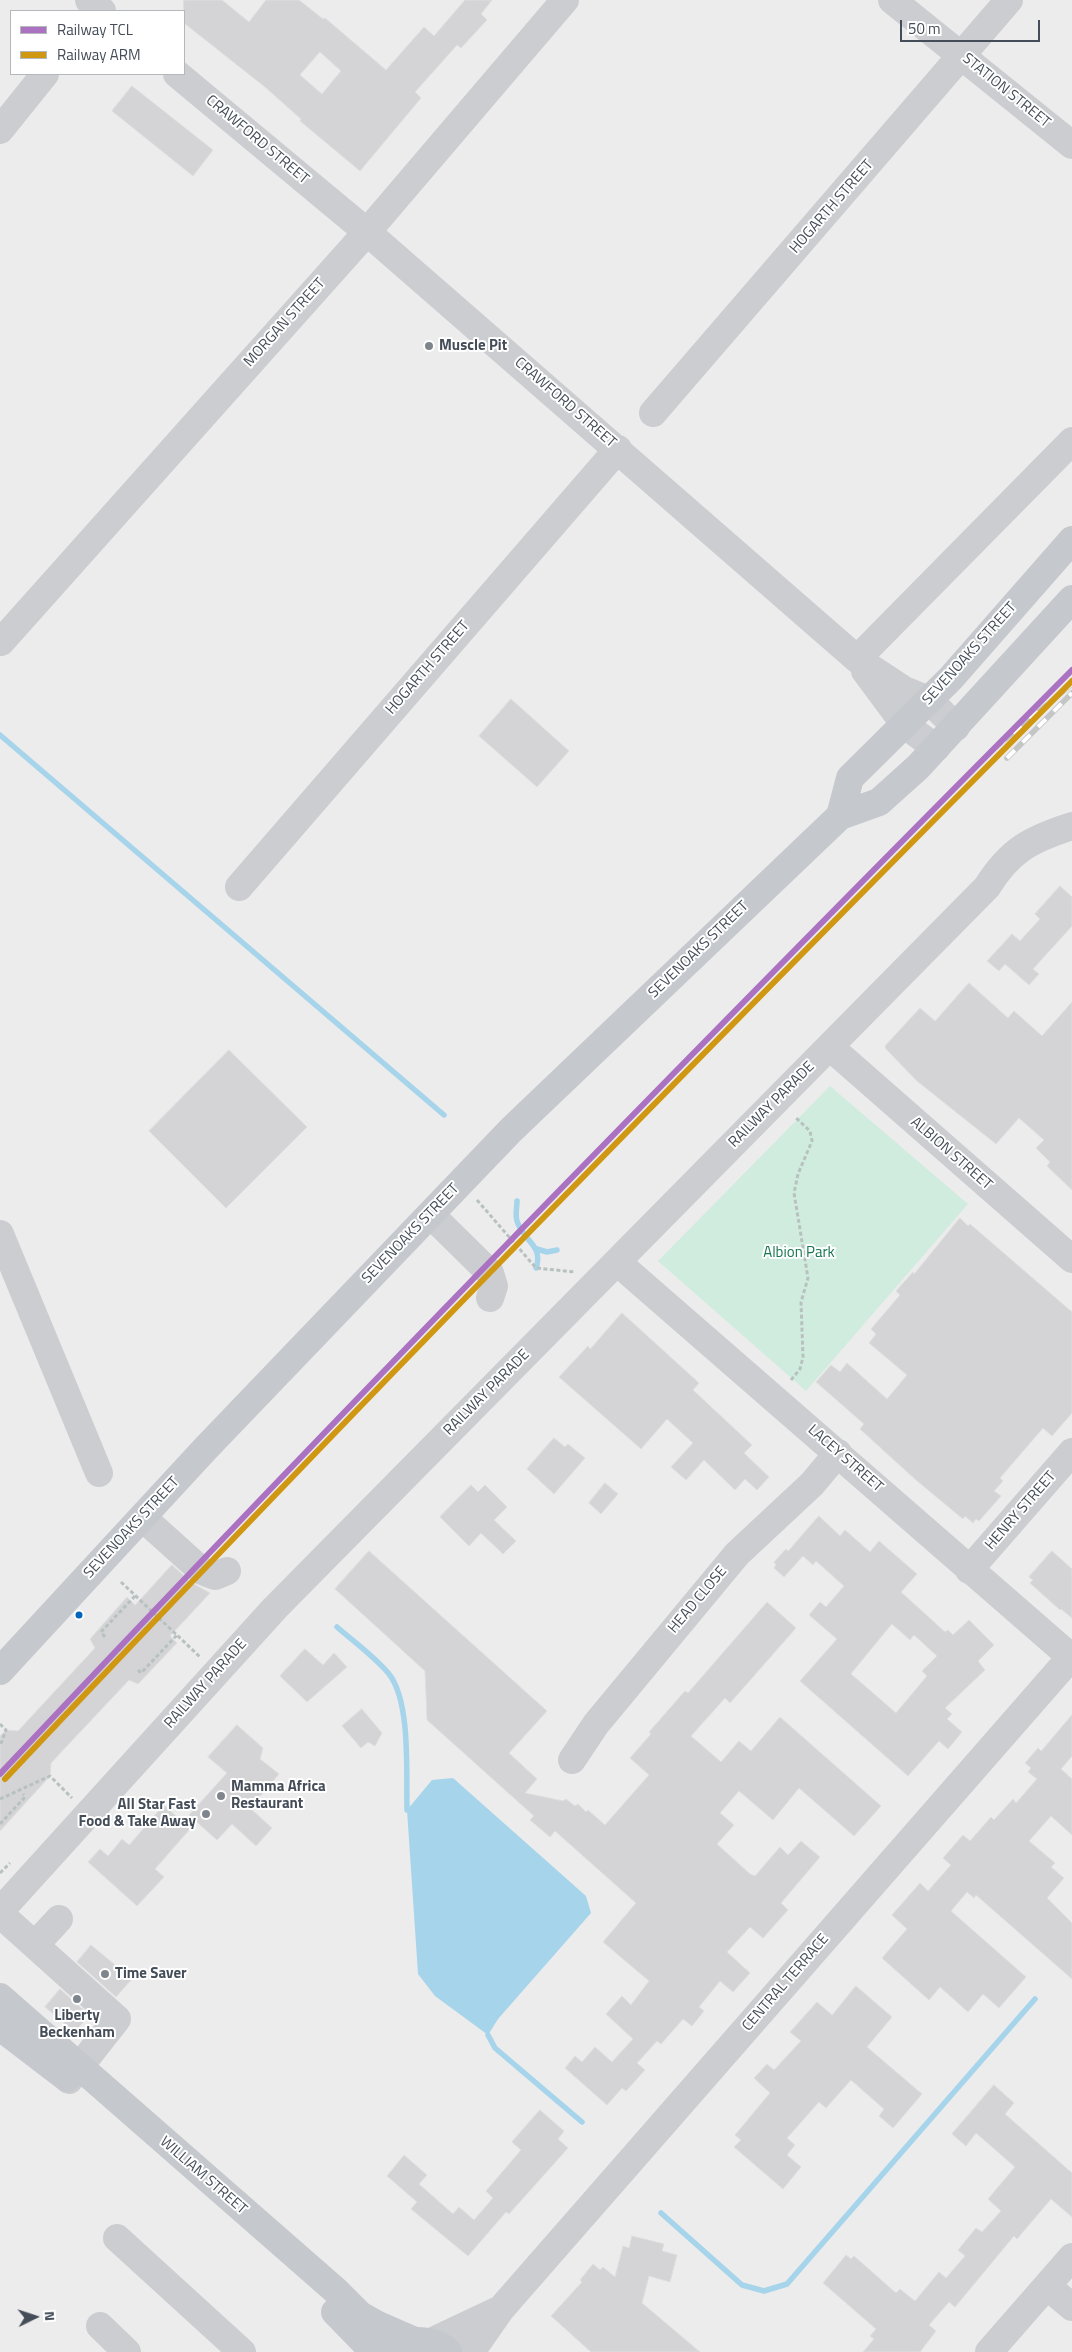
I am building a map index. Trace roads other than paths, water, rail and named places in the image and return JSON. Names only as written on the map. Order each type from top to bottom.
[{"type":"main road","name":"SEVENOAKS STREET","points":[[840,816],[850,778],[952,678],[1072,540]]},
{"type":"main road","name":"SEVENOAKS STREET","points":[[0,1671],[219,1434],[511,1130],[840,816],[878,802],[936,748],[1072,599]]},
{"type":"main road","name":"WILLIAM STREET","points":[[0,1998],[75,2073],[340,2317],[374,2352]]},
{"type":"main road","name":"WILLIAM STREET","points":[[0,2027],[75,2073],[335,2290],[360,2315],[376,2324],[431,2345]]},
{"type":"main road","points":[[389,2352],[394,2347],[431,2345]]},
{"type":"street","name":"MORGAN STREET","points":[[1,642],[367,232],[565,0]]},
{"type":"street","name":"STATION STREET","points":[[892,0],[1072,144]]},
{"type":"street","name":"HOGARTH STREET","points":[[653,413],[1009,0]]},
{"type":"street","points":[[0,130],[45,75]]},
{"type":"street","name":"CRAWFORD STREET","points":[[178,75],[367,232],[857,659],[904,690],[929,700],[956,727]]},
{"type":"street","points":[[857,659],[1072,441]]},
{"type":"street","name":"HOGARTH STREET","points":[[239,886],[618,449]]},
{"type":"street","name":"CRAWFORD STREET","points":[[857,659],[905,726],[936,748]]},
{"type":"street","name":"RAILWAY PARADE","points":[[0,1913],[275,1608],[987,887],[1070,836]]},
{"type":"street","name":"ALBION STREET","points":[[830,1047],[1072,1259]]},
{"type":"street","points":[[431,1215],[490,1286]]},
{"type":"street","points":[[0,1234],[99,1473]]},
{"type":"street","name":"LACEY STREET","points":[[617,1262],[1072,1657]]},
{"type":"street","name":"HENRY STREET","points":[[970,1570],[1072,1452]]},
{"type":"street","name":"HEAD CLOSE","points":[[572,1760],[596,1724],[731,1561],[812,1484],[838,1453]]},
{"type":"street","points":[[143,1518],[214,1571]]},
{"type":"street","name":"CENTRAL TERRACE","points":[[471,2352],[501,2309],[1072,1657]]},
{"type":"street","points":[[0,1913],[117,2019],[75,2073]]},
{"type":"street","points":[[35,1945],[59,1919]]},
{"type":"street","points":[[117,2238],[242,2352]]},
{"type":"street","points":[[989,2352],[1072,2257]]},
{"type":"street","points":[[1047,2286],[1072,2308]]},
{"type":"street","name":"CENTRAL TERRACE","points":[[431,2345],[501,2309]]},
{"type":"water","points":[[453,1778],[586,1896],[591,1913],[498,2019],[488,2035],[435,1996],[418,1974],[407,1810],[432,1780]]},
{"type":"waterway","points":[[0,735],[444,1115]]},
{"type":"waterway","points":[[517,1201],[517,1221],[535,1248],[538,1260],[536,1268]]},
{"type":"waterway","points":[[537,1249],[547,1252],[557,1250]]},
{"type":"waterway","points":[[337,1627],[377,1662],[389,1674],[396,1686],[401,1702],[406,1739],[407,1810]]},
{"type":"waterway","points":[[661,2213],[742,2285],[764,2291],[787,2284],[1035,1999]]},
{"type":"waterway","points":[[488,2035],[495,2048],[582,2122]]},
{"type":"railway","points":[[996,747],[1072,684]]},
{"type":"railway","points":[[1007,758],[1072,693]]},
{"type":"rail line","name":"TCL","points":[[0,1774],[398,1356],[801,943],[1072,670]]},
{"type":"rail line","name":"ARM","points":[[5,1779],[269,1501],[535,1226],[1072,681]]},
{"type":"place","name":"Muscle Pit","points":[[429,346]]},
{"type":"place","name":"Mamma Africa Restaurant","points":[[221,1796]]},
{"type":"place","name":"All Star Fast Food & Take Away","points":[[206,1814]]},
{"type":"place","name":"Time Saver","points":[[105,1974]]},
{"type":"place","name":"Liberty Beckenham","points":[[77,1999]]},
{"type":"park label","name":"Albion Park","points":[[799,1253]]}]
